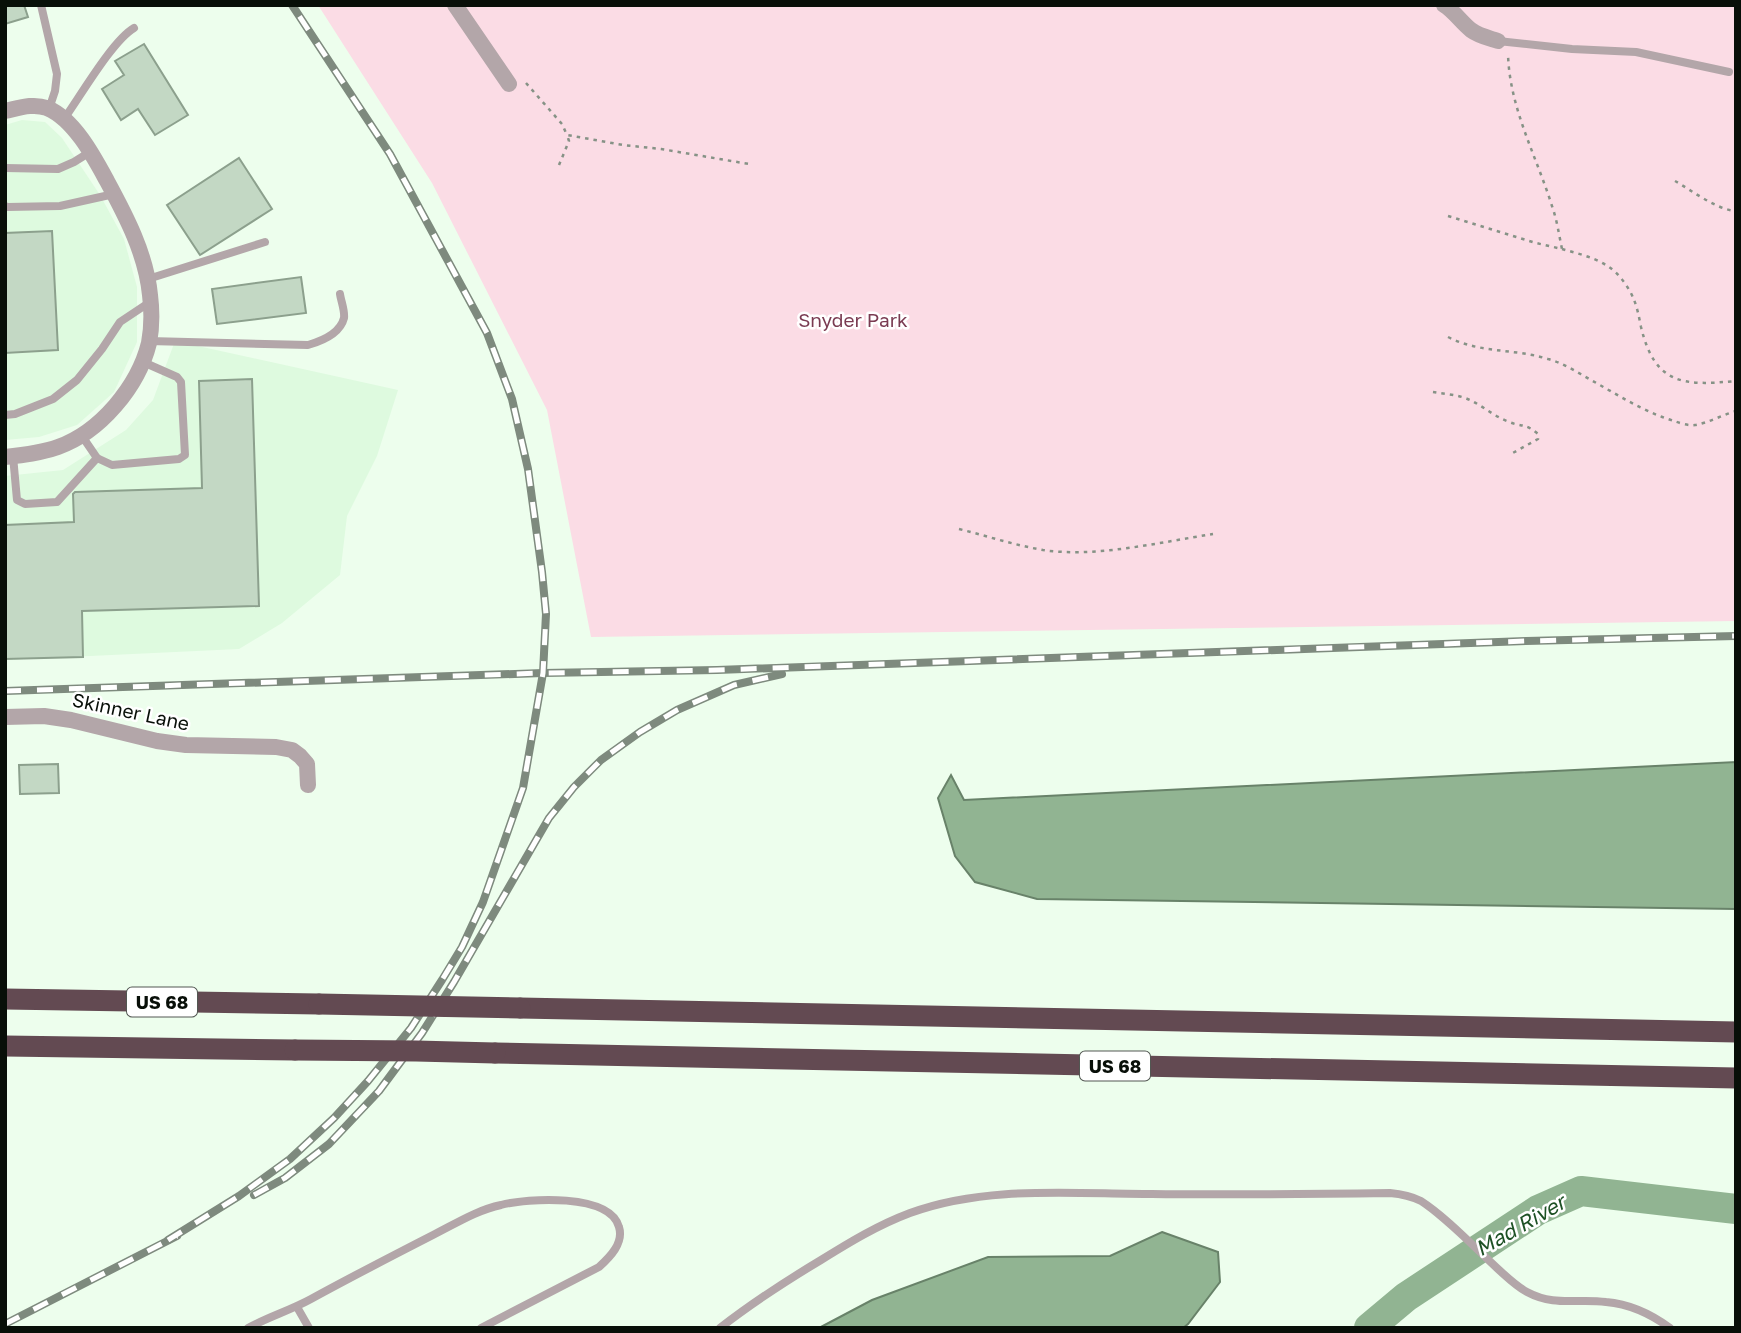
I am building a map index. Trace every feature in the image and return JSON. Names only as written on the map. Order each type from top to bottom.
[{"type":"highway","name":"US 68","points":[[5,999],[1736,1032]]},
{"type":"highway","name":"US 68","points":[[5,1046],[416,1051],[1736,1079]]},
{"type":"street","points":[[455,5],[509,84]]},
{"type":"street","points":[[1444,5],[1471,30],[1503,46]]},
{"type":"street","points":[[5,111],[28,106],[49,109],[76,131],[114,194],[138,244],[148,279],[152,321],[149,341],[135,379],[100,423],[82,436],[59,447],[9,456]]},
{"type":"street","name":"Skinner Lane","points":[[5,717],[57,718],[186,745],[276,747],[292,750],[307,764],[309,785]]},
{"type":"lane","points":[[41,5],[57,74],[49,109]]},
{"type":"lane","points":[[64,119],[106,57],[128,31],[134,28]]},
{"type":"lane","points":[[1503,46],[1636,52],[1729,72]]},
{"type":"lane","points":[[5,168],[58,169],[90,152]]},
{"type":"lane","points":[[5,206],[60,205],[114,194]]},
{"type":"lane","points":[[148,279],[265,242]]},
{"type":"lane","points":[[149,341],[307,345],[321,341],[337,331],[344,317],[340,294]]},
{"type":"lane","points":[[5,415],[15,414],[53,399],[77,380],[120,322],[151,302]]},
{"type":"lane","points":[[82,436],[97,458],[112,465],[179,459],[185,455],[181,382],[177,377],[142,362]]},
{"type":"lane","points":[[9,456],[17,500],[24,504],[57,502],[97,458]]},
{"type":"lane","points":[[720,1328],[777,1287],[844,1245],[912,1212],[947,1203],[981,1197],[1028,1194],[1390,1193],[1408,1195],[1421,1201],[1523,1290],[1541,1299],[1558,1302],[1605,1301],[1628,1306],[1647,1313],[1670,1328]]},
{"type":"lane","points":[[248,1328],[297,1307],[379,1262],[500,1205],[529,1200],[576,1202],[594,1206],[615,1219],[620,1234],[617,1245],[610,1256],[598,1266],[481,1328]]},
{"type":"lane","points":[[297,1307],[309,1328]]},
{"type":"path","points":[[1503,46],[1518,111],[1553,207],[1562,249]]},
{"type":"path","points":[[526,83],[562,124],[567,135],[569,141],[559,165]]},
{"type":"path","points":[[567,135],[749,164]]},
{"type":"path","points":[[1675,181],[1729,211],[1736,211]]},
{"type":"path","points":[[1448,216],[1589,257],[1608,266],[1619,276],[1636,301],[1649,353],[1659,368],[1673,378],[1692,383],[1736,381]]},
{"type":"path","points":[[1448,337],[1477,348],[1548,359],[1626,401],[1681,423],[1693,426],[1736,411]]},
{"type":"path","points":[[1433,391],[1472,401],[1512,424],[1528,426],[1538,435],[1538,439],[1510,454]]},
{"type":"path","points":[[959,529],[1044,550],[1084,552],[1213,534]]},
{"type":"shaded area","points":[[22,120],[45,122],[62,138],[100,195],[124,239],[137,287],[137,342],[114,392],[77,425],[39,437],[5,440],[5,125]]},
{"type":"shaded area","points":[[175,341],[398,390],[377,456],[347,516],[340,575],[282,623],[239,649],[5,660],[5,476],[63,470],[126,430],[153,400]]},
{"type":"shaded area","points":[[1736,762],[1736,909],[1037,899],[975,882],[955,856],[938,798],[951,775],[964,800]]},
{"type":"shaded area","points":[[1162,1232],[1218,1252],[1220,1282],[1183,1328],[819,1328],[872,1300],[988,1257],[1110,1256]]},
{"type":"green space","name":"Snyder Park","points":[[318,5],[1736,5],[1736,621],[591,637],[547,410],[432,183]]},
{"type":"building","points":[[5,5],[24,5],[28,17],[5,24]]},
{"type":"building","points":[[144,44],[188,115],[155,135],[138,109],[121,120],[102,89],[124,75],[115,61]]},
{"type":"building","points":[[239,158],[272,209],[200,255],[167,205]]},
{"type":"building","points":[[52,231],[58,350],[5,353],[5,233]]},
{"type":"building","points":[[301,277],[306,313],[217,324],[212,289]]},
{"type":"building","points":[[252,379],[259,606],[82,611],[83,657],[5,659],[5,525],[74,522],[75,492],[202,488],[199,381]]},
{"type":"building","points":[[58,764],[59,793],[20,794],[19,765]]},
{"type":"waterway","name":"Mad River","points":[[1369,1328],[1406,1297],[1538,1210],[1581,1191],[1736,1209]]},
{"type":"railway","points":[[168,1240],[239,1196],[290,1159],[334,1118],[411,1028],[462,947],[483,902],[523,788],[543,673],[546,614],[542,572],[528,469],[512,399],[487,333],[390,154],[292,5]]},
{"type":"railway","points":[[5,691],[1736,636]]},
{"type":"railway","points":[[254,1195],[285,1178],[329,1144],[379,1091],[422,1033],[454,982],[549,818],[601,760],[677,710],[734,685],[782,674]]},
{"type":"railway","points":[[5,1324],[177,1236]]}]
